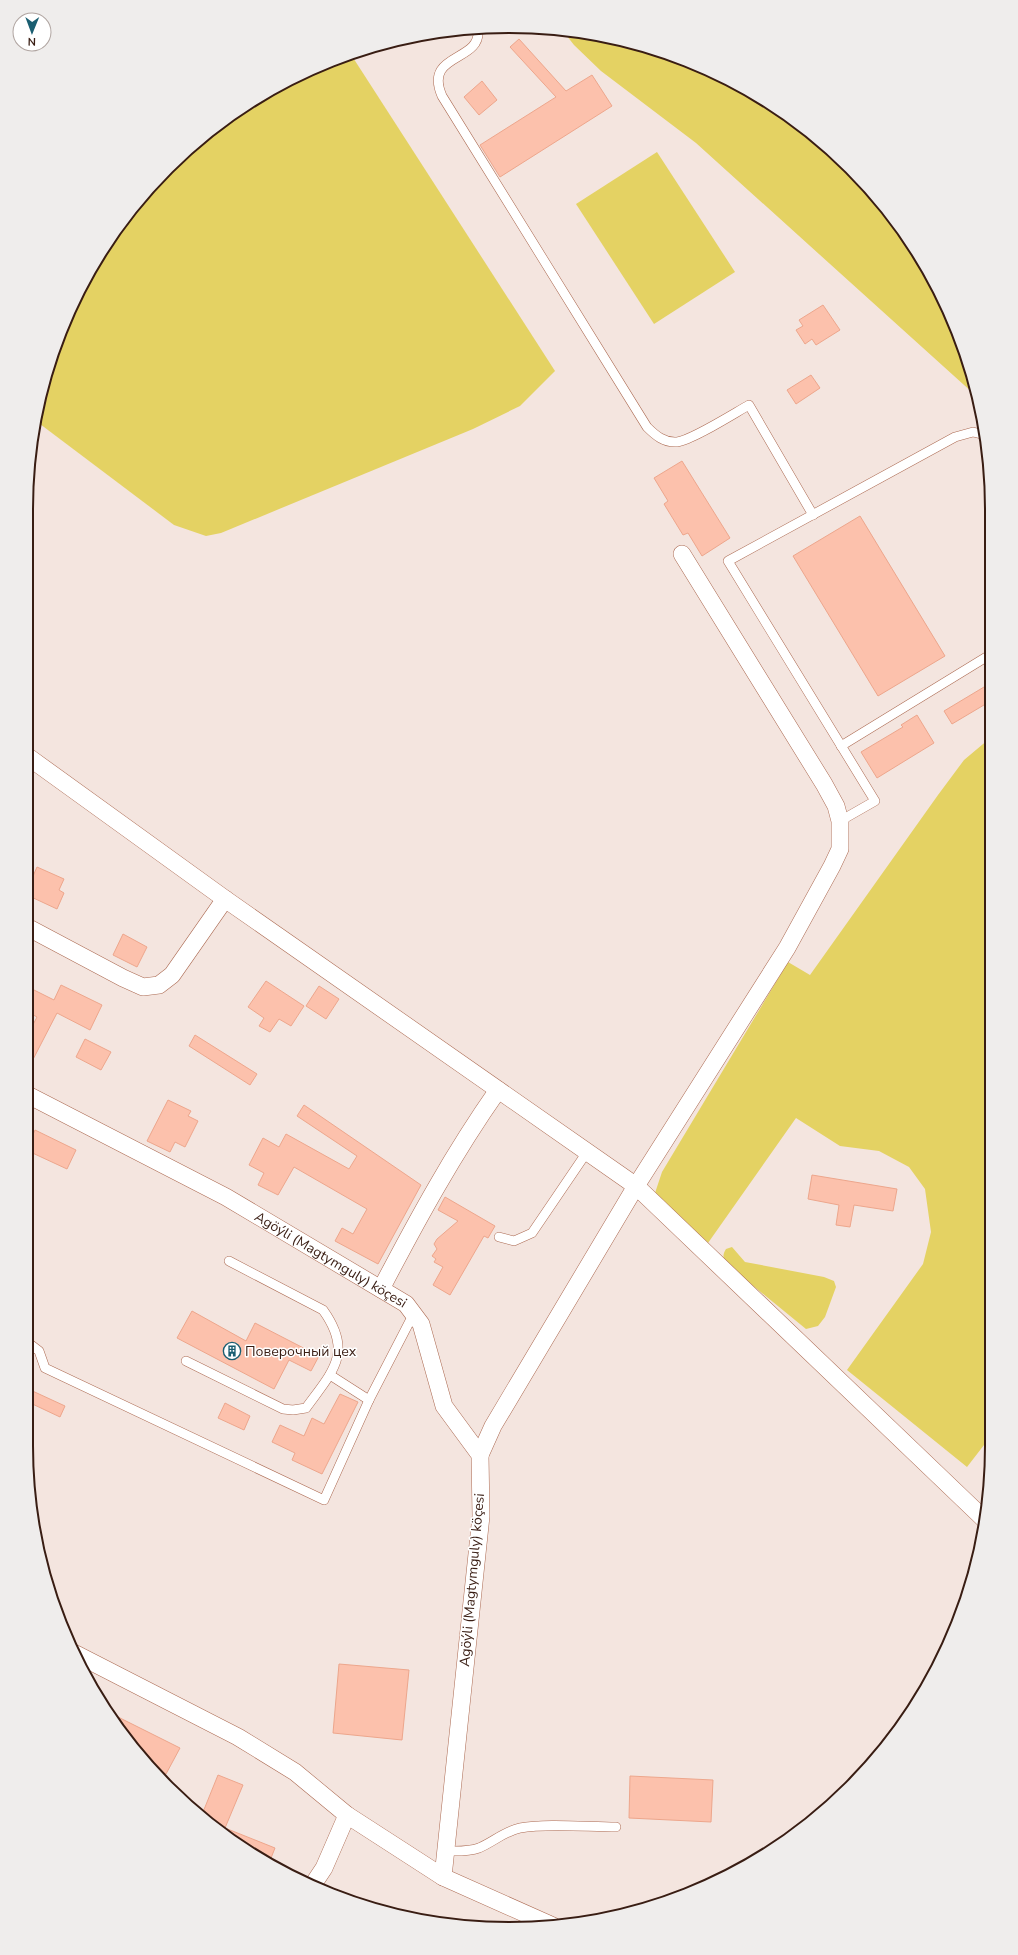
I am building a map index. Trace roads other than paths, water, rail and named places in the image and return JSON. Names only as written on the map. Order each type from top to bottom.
[{"type":"street","points":[[480,1455],[493,1426],[636,1186],[787,948],[840,849],[840,821],[836,806],[824,784],[682,554]]},
{"type":"street","points":[[33,760],[225,899],[636,1186],[980,1515]]},
{"type":"street","points":[[33,931],[123,978],[143,986],[159,985],[172,974],[225,899]]},
{"type":"street","points":[[381,1289],[430,1195],[498,1090]]},
{"type":"street","name":"Agöýli (Magtymguly) köçesi","points":[[33,1098],[226,1197],[406,1304],[421,1324],[444,1406],[480,1455],[481,1516],[443,1877]]},
{"type":"street","points":[[82,1657],[238,1737],[295,1772],[347,1814],[443,1877],[541,1921]]},
{"type":"street","points":[[315,1881],[324,1868],[347,1814]]},
{"type":"lane","points":[[478,34],[475,44],[449,62],[438,75],[438,85],[442,96],[647,427],[656,436],[664,440],[676,442],[696,434],[749,405],[812,515]]},
{"type":"lane","points":[[840,821],[875,801],[728,561],[956,437],[973,432],[979,433]]},
{"type":"lane","points":[[841,746],[985,658]]},
{"type":"lane","points":[[499,1237],[514,1241],[532,1233],[587,1152]]},
{"type":"lane","points":[[186,1361],[283,1409],[293,1410],[306,1408],[330,1375],[338,1358],[339,1352],[333,1323],[323,1310],[229,1261]]},
{"type":"lane","points":[[33,1346],[39,1351],[45,1368],[324,1500],[369,1400],[414,1313]]},
{"type":"lane","points":[[330,1375],[369,1400]]},
{"type":"lane","points":[[445,1851],[465,1852],[479,1848],[510,1831],[522,1828],[537,1826],[616,1827]]},
{"type":"place","name":"Поверочный цех","points":[[232,1351]]}]
